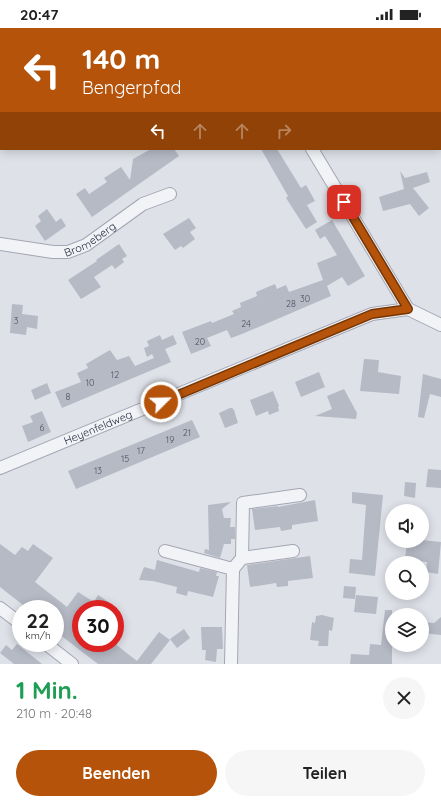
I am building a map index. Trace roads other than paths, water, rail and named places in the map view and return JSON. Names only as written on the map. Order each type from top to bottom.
[{"type":"street","points":[[313,150],[408,309],[441,325]]},
{"type":"street","name":"Bromeberg","points":[[0,244],[53,252],[68,252],[86,245],[143,204],[170,194]]},
{"type":"street","name":"Heyenfeldweg","points":[[0,468],[372,314],[408,309]]},
{"type":"street","points":[[231,664],[233,569],[242,558],[242,503],[300,495]]},
{"type":"street","points":[[165,550],[233,569]]},
{"type":"street","points":[[242,558],[294,551]]},
{"type":"street","points":[[0,608],[12,617]]},
{"type":"street","points":[[57,652],[72,664]]}]
